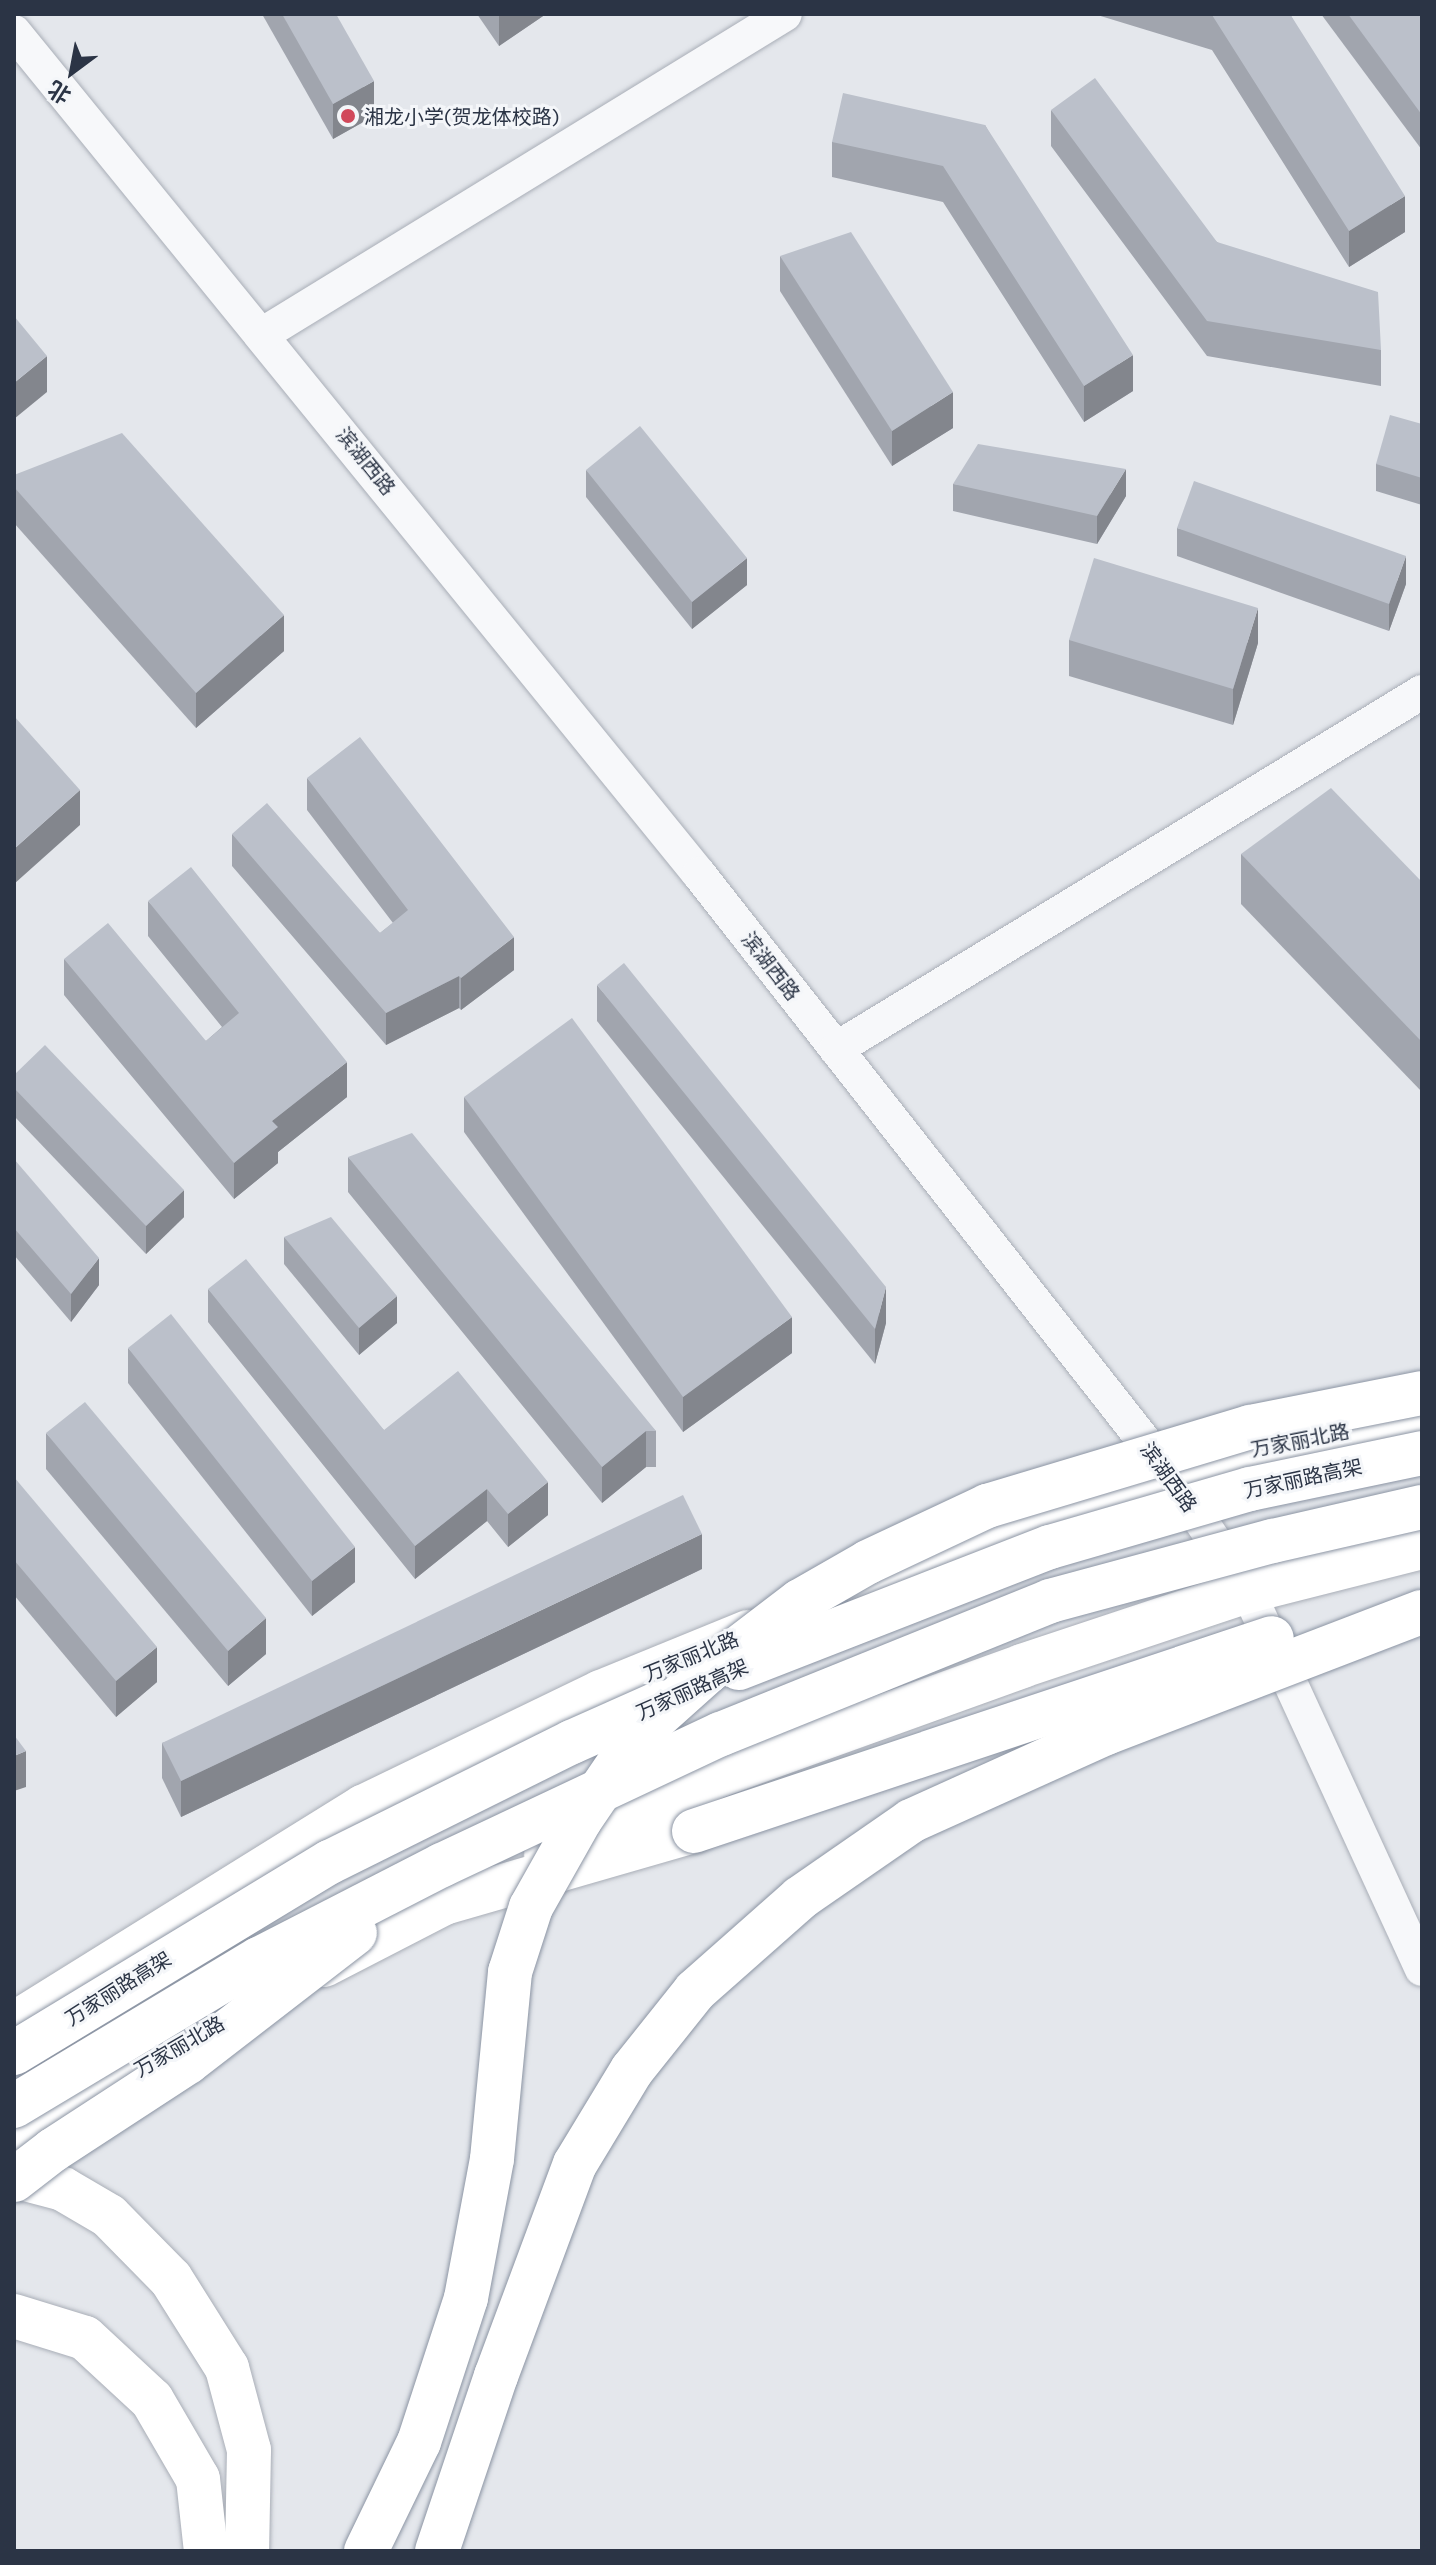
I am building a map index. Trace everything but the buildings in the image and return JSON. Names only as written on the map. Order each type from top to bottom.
[{"type":"main road","points":[[366,2551],[419,2442],[466,2298],[492,2159],[510,1972],[531,1907],[580,1820],[640,1732],[707,1672],[800,1601],[868,1562],[987,1506],[1250,1427],[1422,1393]]},
{"type":"main road","name":"万家丽北路","points":[[14,2024],[363,1807],[601,1692],[939,1554],[1166,1469],[1422,1417]]},
{"type":"main road","name":"万家丽路高架","points":[[14,2053],[330,1862],[572,1742],[778,1651],[1050,1547],[1250,1489],[1422,1453]]},
{"type":"main road","points":[[14,2106],[259,1959],[440,1885],[721,1734],[1050,1601],[1273,1541],[1422,1507]]},
{"type":"main road","name":"万家丽北路","points":[[14,2144],[440,1885],[720,1775],[1022,1666],[1248,1591],[1422,1547]]},
{"type":"main road","points":[[14,2178],[188,2062],[440,1885],[694,1831],[1341,1615],[1422,1595]]},
{"type":"main road","points":[[437,2551],[496,2376],[575,2164],[632,2070],[695,1991],[800,1898],[911,1821],[1106,1733],[1422,1612]]},
{"type":"main road","points":[[14,2178],[63,2189],[109,2216],[171,2279],[227,2368],[249,2450],[247,2551]]},
{"type":"main road","points":[[14,2316],[85,2338],[152,2400],[198,2479],[206,2551]]},
{"type":"street","points":[[263,334],[785,14]]},
{"type":"street","name":"滨湖西路","points":[[14,32],[263,334],[836,1049],[1166,1469],[1248,1591],[1422,1969]]},
{"type":"street","points":[[836,1049],[1422,692]]},
{"type":"place","name":"湘龙小学(贺龙体校路)","points":[[348,116]]}]
